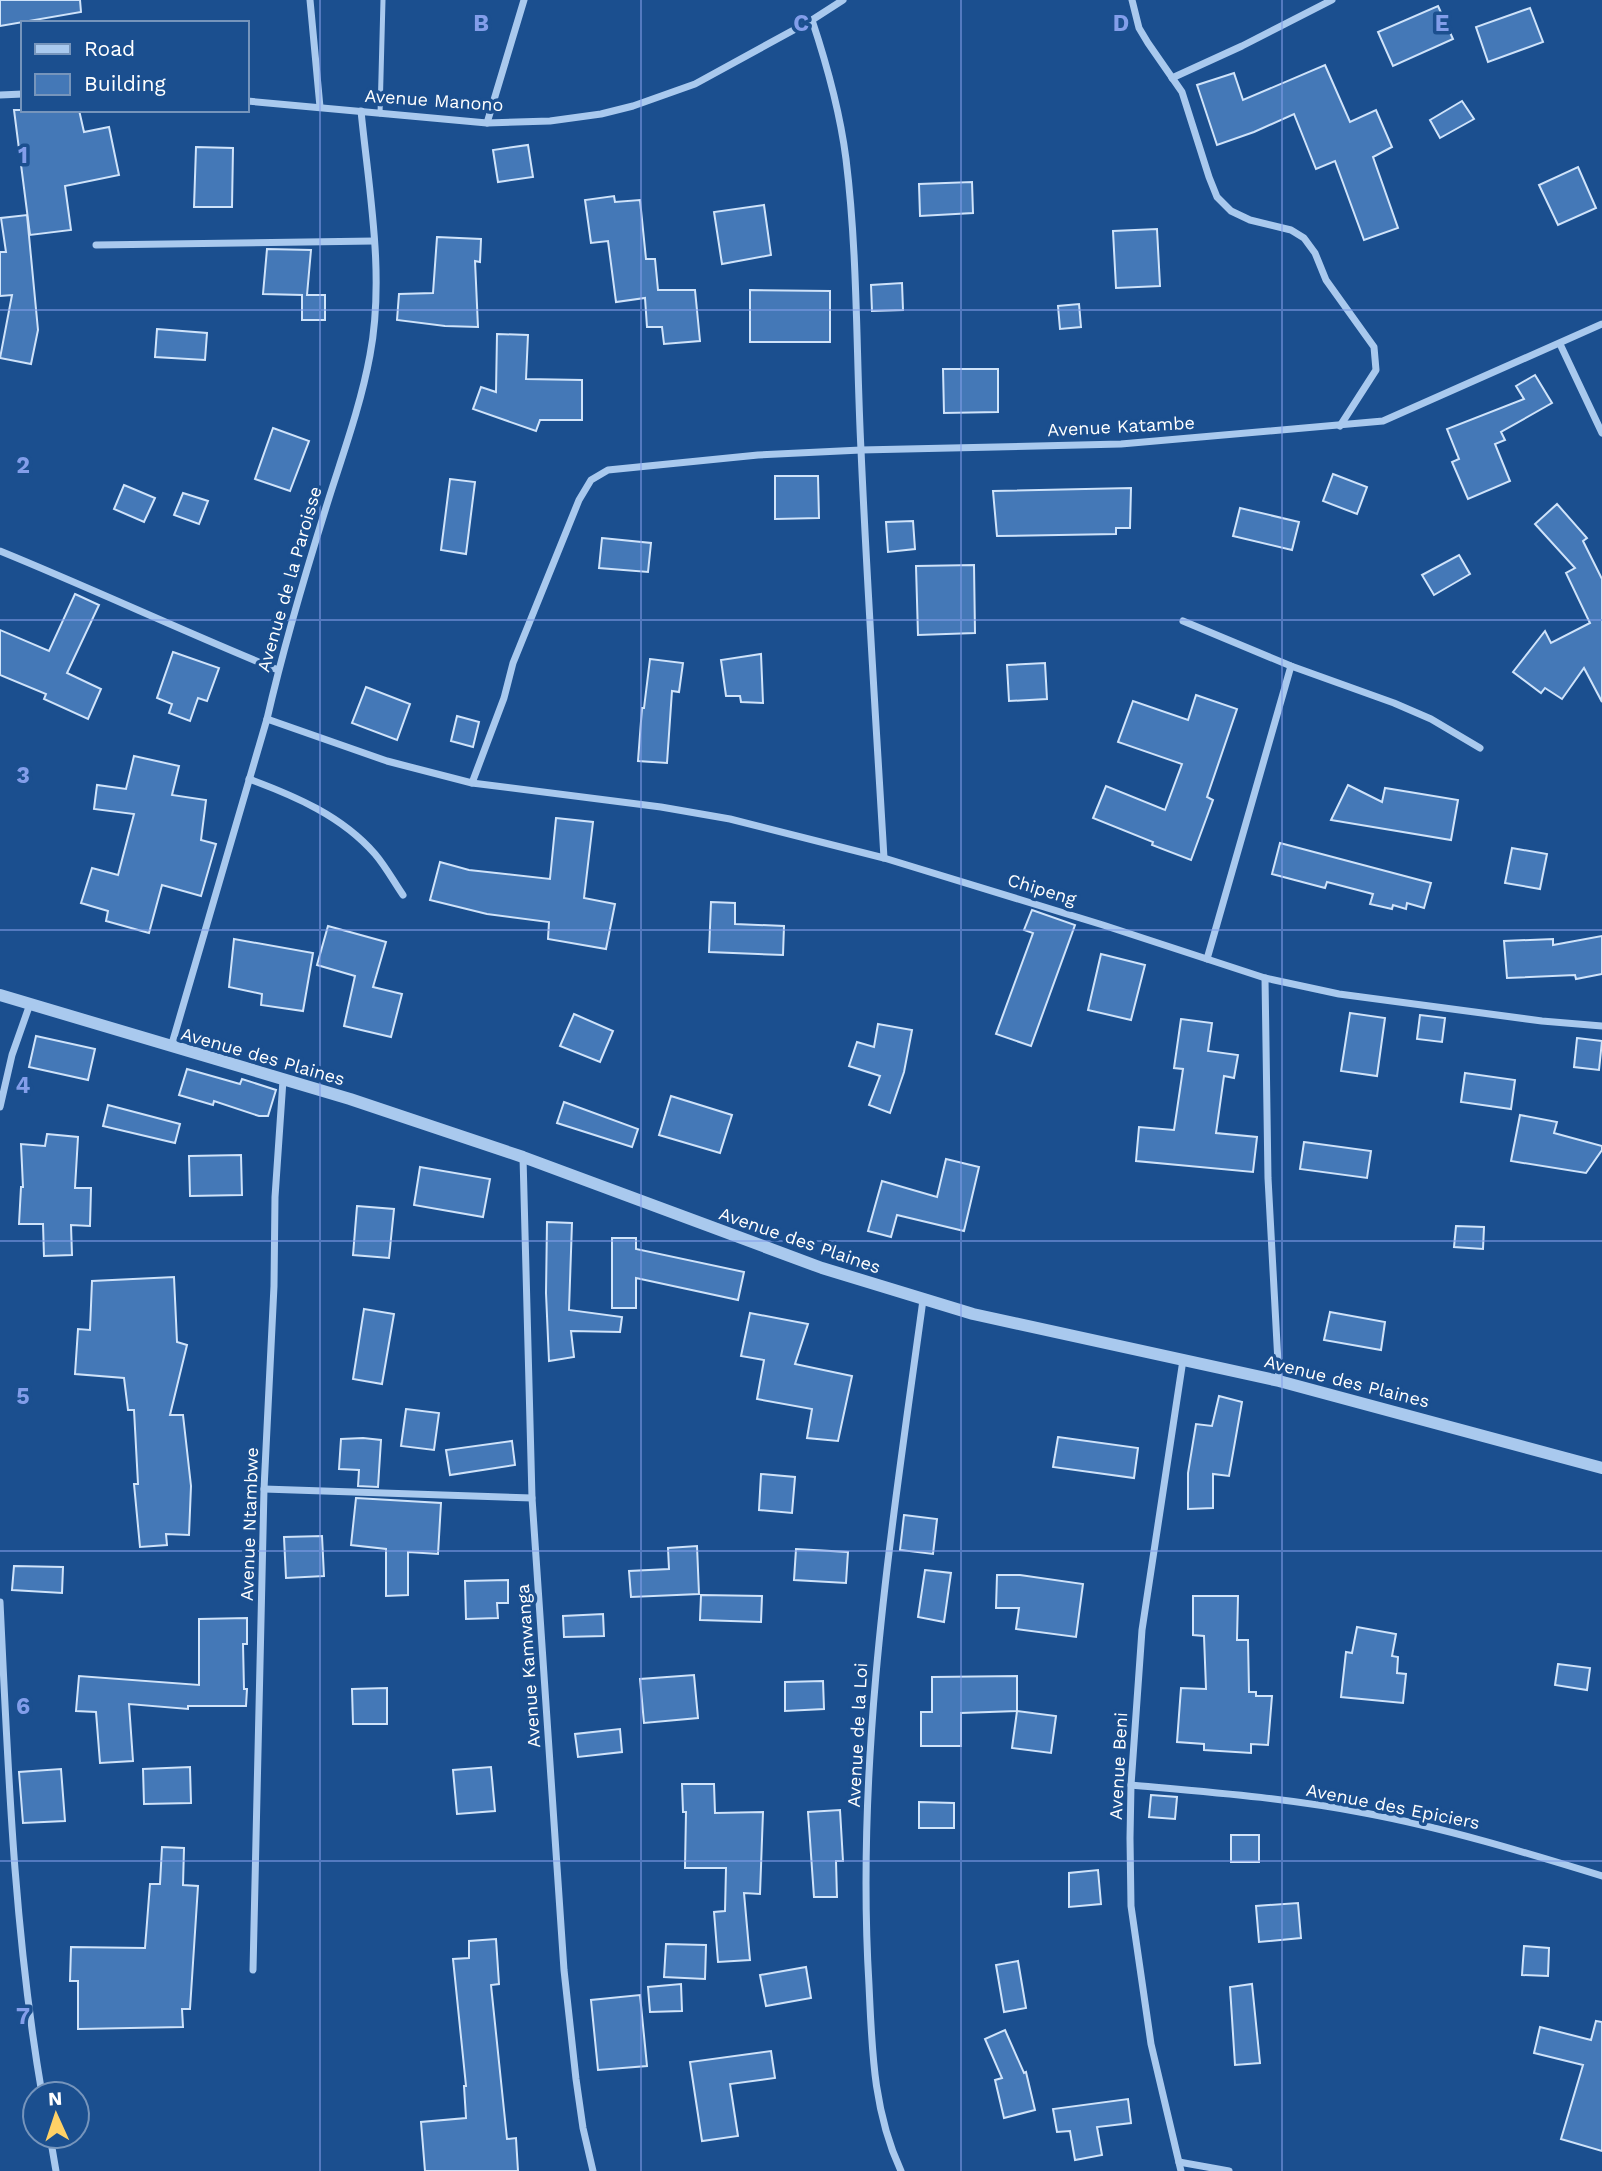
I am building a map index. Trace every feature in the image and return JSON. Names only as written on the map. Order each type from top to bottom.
[{"type":"street","points":[[310,0],[320,107]]},
{"type":"street","points":[[487,123],[524,0]]},
{"type":"street","name":"Avenue Manono","points":[[248,102],[487,123],[550,121],[601,114],[633,106],[695,84],[843,0]]},
{"type":"street","points":[[1132,0],[1139,28],[1182,92],[1217,197],[1231,211],[1250,220],[1291,230],[1304,238],[1315,253],[1326,280],[1374,347],[1376,370],[1340,426]]},
{"type":"street","points":[[1172,78],[1332,0]]},
{"type":"street","points":[[812,20],[826,64],[846,157],[854,256],[860,450],[884,858]]},
{"type":"street","points":[[0,95],[21,94]]},
{"type":"street","name":"Avenue de la Paroisse","points":[[170,1047],[371,354],[376,294],[374,241],[361,111]]},
{"type":"street","points":[[96,245],[374,241]]},
{"type":"street","name":"Avenue Katambe","points":[[472,783],[513,663],[579,500],[598,475],[620,468],[758,456],[860,450],[1121,444],[1382,421],[1399,416],[1602,324]]},
{"type":"street","points":[[1560,344],[1602,433]]},
{"type":"street","points":[[0,551],[92,589],[190,635],[278,670]]},
{"type":"street","points":[[1183,621],[1291,666],[1431,719],[1480,748]]},
{"type":"street","points":[[1207,959],[1291,666]]},
{"type":"street","name":"Chipeng","points":[[267,719],[387,761],[472,783],[661,807],[730,819],[884,858],[1265,978],[1339,994],[1542,1021],[1602,1026]]},
{"type":"street","points":[[249,779],[299,797],[339,823],[375,854],[403,895]]},
{"type":"street","points":[[1265,978],[1268,1178],[1279,1381]]},
{"type":"street","name":"Avenue des Plaines","points":[[0,995],[283,1080],[523,1157],[809,1263],[923,1300],[973,1314],[1279,1381],[1602,1468]]},
{"type":"street","points":[[0,1107],[12,1055],[30,1004]]},
{"type":"street","name":"Avenue Ntambwe","points":[[253,1970],[264,1489],[274,1286],[275,1197],[283,1080]]},
{"type":"street","name":"Avenue Kamwanga","points":[[523,1157],[532,1498],[564,1970],[581,2116],[593,2171]]},
{"type":"street","name":"Avenue de la Loi","points":[[901,2171],[884,2130],[878,2098],[866,1946],[866,1863],[879,1637],[923,1300]]},
{"type":"street","name":"Avenue Beni","points":[[1181,2171],[1151,2044],[1131,1906],[1131,1785],[1142,1630],[1183,1360]]},
{"type":"street","points":[[264,1489],[532,1498]]},
{"type":"street","points":[[0,1602],[18,1919],[40,2080]]},
{"type":"street","name":"Avenue des Epiciers","points":[[1131,1785],[1364,1812],[1493,1842],[1602,1876]]},
{"type":"street","points":[[52,2150],[56,2171]]},
{"type":"street","points":[[1179,2162],[1229,2171]]},
{"type":"lane","points":[[380,114],[383,0]]},
{"type":"building","points":[[0,0],[80,0],[81,12],[0,26]]},
{"type":"building","points":[[1438,6],[1453,39],[1393,66],[1378,32]]},
{"type":"building","points":[[1530,8],[1543,42],[1488,62],[1476,27]]},
{"type":"building","points":[[1325,65],[1350,122],[1376,110],[1392,147],[1373,157],[1398,228],[1364,240],[1335,161],[1316,169],[1294,114],[1217,145],[1197,85],[1234,73],[1243,100]]},
{"type":"building","points":[[1462,101],[1474,119],[1440,138],[1430,120]]},
{"type":"building","points":[[14,110],[79,112],[84,132],[109,127],[119,175],[65,186],[71,230],[30,235]]},
{"type":"building","points":[[528,145],[533,177],[498,182],[493,150]]},
{"type":"building","points":[[196,147],[233,148],[232,207],[194,207]]},
{"type":"building","points":[[1578,167],[1596,208],[1558,225],[1539,185]]},
{"type":"building","points":[[972,182],[973,213],[920,216],[919,184]]},
{"type":"building","points":[[614,196],[615,202],[640,200],[646,259],[655,259],[658,290],[695,290],[700,341],[664,344],[662,327],[647,327],[645,298],[616,302],[608,241],[591,243],[585,200]]},
{"type":"building","points":[[764,205],[771,255],[722,264],[714,212]]},
{"type":"building","points":[[27,215],[38,330],[31,364],[0,358],[12,295],[0,296],[0,252],[6,252],[1,218]]},
{"type":"building","points":[[1157,229],[1160,286],[1116,288],[1113,231]]},
{"type":"building","points":[[437,237],[481,239],[480,262],[475,261],[478,327],[397,320],[399,294],[433,293]]},
{"type":"building","points":[[267,249],[311,250],[307,295],[325,295],[325,320],[302,320],[302,295],[263,294]]},
{"type":"building","points":[[902,283],[903,310],[872,311],[871,285]]},
{"type":"building","points":[[750,290],[830,291],[830,342],[750,342]]},
{"type":"building","points":[[1079,304],[1081,327],[1060,329],[1058,306]]},
{"type":"building","points":[[157,329],[207,333],[205,360],[155,357]]},
{"type":"building","points":[[497,334],[528,335],[526,379],[582,380],[582,420],[540,420],[536,431],[473,409],[481,387],[496,392]]},
{"type":"building","points":[[943,369],[998,369],[998,412],[944,413]]},
{"type":"building","points":[[1535,375],[1552,403],[1501,432],[1505,440],[1495,444],[1510,481],[1468,499],[1452,462],[1459,459],[1447,429],[1524,399],[1516,386]]},
{"type":"building","points":[[273,428],[309,441],[290,491],[255,479]]},
{"type":"building","points":[[1333,474],[1367,487],[1357,514],[1323,501]]},
{"type":"building","points":[[775,476],[818,476],[819,518],[775,519]]},
{"type":"building","points":[[450,479],[475,482],[466,554],[441,550]]},
{"type":"building","points":[[124,485],[155,498],[144,522],[114,509]]},
{"type":"building","points":[[1131,488],[1130,528],[1116,528],[1116,534],[997,536],[993,491]]},
{"type":"building","points":[[183,493],[208,501],[199,524],[174,515]]},
{"type":"building","points":[[1557,504],[1587,538],[1583,541],[1602,579],[1602,702],[1584,668],[1562,699],[1545,688],[1541,693],[1513,672],[1545,631],[1551,643],[1590,623],[1566,573],[1575,568],[1535,524]]},
{"type":"building","points":[[1240,508],[1299,522],[1292,550],[1233,536]]},
{"type":"building","points":[[913,521],[915,549],[888,552],[886,522]]},
{"type":"building","points":[[602,538],[651,543],[648,572],[599,568]]},
{"type":"building","points":[[1459,555],[1470,574],[1434,595],[1422,575]]},
{"type":"building","points":[[974,565],[975,633],[918,635],[916,566]]},
{"type":"building","points":[[75,594],[99,605],[67,673],[101,689],[88,719],[44,699],[46,694],[0,675],[0,630],[49,651]]},
{"type":"building","points":[[173,652],[219,668],[207,701],[198,698],[190,721],[169,713],[172,704],[157,698]]},
{"type":"building","points":[[761,654],[763,703],[741,702],[740,696],[726,696],[721,660]]},
{"type":"building","points":[[650,659],[683,663],[679,692],[672,691],[667,763],[638,761],[642,708]]},
{"type":"building","points":[[1045,663],[1047,699],[1009,701],[1007,665]]},
{"type":"building","points":[[366,687],[410,704],[397,740],[352,723]]},
{"type":"building","points":[[1196,695],[1237,709],[1207,797],[1213,800],[1191,860],[1093,818],[1106,786],[1165,810],[1182,764],[1118,742],[1133,701],[1188,720]]},
{"type":"building","points":[[457,716],[479,722],[473,747],[451,741]]},
{"type":"building","points":[[134,756],[179,766],[172,795],[206,800],[201,840],[216,844],[201,896],[162,885],[149,933],[106,921],[108,911],[81,903],[92,868],[118,875],[134,814],[94,809],[97,785],[126,789]]},
{"type":"building","points":[[1348,785],[1382,802],[1385,788],[1458,800],[1451,840],[1331,820]]},
{"type":"building","points":[[556,818],[593,822],[584,898],[615,904],[606,949],[548,939],[549,922],[487,914],[430,900],[440,862],[469,870],[550,879]]},
{"type":"building","points":[[1280,843],[1431,883],[1424,908],[1407,903],[1406,909],[1393,905],[1392,909],[1370,904],[1373,894],[1327,882],[1325,888],[1272,874]]},
{"type":"building","points":[[1512,848],[1547,854],[1540,889],[1505,883]]},
{"type":"building","points":[[711,902],[735,903],[735,924],[784,926],[783,955],[709,952]]},
{"type":"building","points":[[1032,910],[1075,925],[1031,1046],[996,1034],[1033,933],[1024,930]]},
{"type":"building","points":[[328,926],[386,942],[373,987],[402,994],[391,1037],[344,1026],[355,976],[317,965]]},
{"type":"building","points":[[1602,936],[1602,974],[1576,979],[1575,975],[1507,978],[1504,941],[1553,939],[1553,945]]},
{"type":"building","points":[[234,939],[313,953],[303,1011],[261,1005],[262,994],[229,987]]},
{"type":"building","points":[[1101,954],[1145,965],[1131,1020],[1088,1010]]},
{"type":"building","points":[[1350,1013],[1385,1018],[1377,1076],[1341,1071]]},
{"type":"building","points":[[574,1014],[613,1031],[600,1062],[560,1046]]},
{"type":"building","points":[[1420,1015],[1445,1018],[1442,1042],[1417,1039]]},
{"type":"building","points":[[1181,1019],[1212,1023],[1208,1051],[1238,1055],[1234,1078],[1224,1076],[1216,1133],[1257,1137],[1253,1172],[1136,1161],[1139,1127],[1174,1130],[1183,1069],[1174,1068]]},
{"type":"building","points":[[878,1024],[912,1030],[904,1072],[890,1113],[869,1105],[880,1076],[849,1066],[857,1042],[874,1047]]},
{"type":"building","points":[[36,1036],[95,1049],[88,1080],[29,1067]]},
{"type":"building","points":[[1577,1038],[1602,1041],[1599,1070],[1574,1067]]},
{"type":"building","points":[[187,1069],[240,1084],[242,1079],[276,1090],[268,1116],[259,1116],[214,1101],[213,1105],[179,1095]]},
{"type":"building","points":[[1465,1073],[1515,1080],[1511,1109],[1461,1102]]},
{"type":"building","points":[[671,1096],[732,1115],[720,1153],[659,1135]]},
{"type":"building","points":[[564,1102],[638,1129],[632,1147],[557,1123]]},
{"type":"building","points":[[108,1105],[180,1124],[175,1143],[103,1126]]},
{"type":"building","points":[[1520,1115],[1557,1122],[1554,1133],[1602,1146],[1602,1150],[1586,1173],[1511,1161]]},
{"type":"building","points":[[47,1134],[78,1137],[75,1188],[91,1188],[90,1226],[71,1225],[72,1255],[44,1256],[43,1224],[19,1224],[23,1187],[21,1144],[45,1146]]},
{"type":"building","points":[[1304,1142],[1371,1151],[1367,1178],[1300,1169]]},
{"type":"building","points":[[241,1155],[242,1195],[190,1196],[189,1156]]},
{"type":"building","points":[[946,1159],[979,1167],[964,1231],[897,1215],[891,1237],[868,1231],[882,1181],[937,1197]]},
{"type":"building","points":[[420,1167],[490,1179],[483,1217],[414,1205]]},
{"type":"building","points":[[357,1206],[394,1209],[389,1258],[353,1255]]},
{"type":"building","points":[[547,1222],[572,1223],[569,1310],[622,1317],[620,1332],[571,1331],[574,1357],[549,1361],[546,1293]]},
{"type":"building","points":[[1456,1226],[1484,1227],[1483,1249],[1454,1247]]},
{"type":"building","points":[[612,1238],[636,1238],[636,1249],[744,1272],[738,1300],[636,1278],[636,1308],[612,1308]]},
{"type":"building","points":[[174,1277],[177,1342],[187,1345],[170,1415],[183,1415],[191,1486],[189,1535],[166,1534],[167,1545],[140,1547],[134,1484],[138,1484],[134,1410],[128,1410],[124,1378],[75,1374],[78,1329],[90,1330],[92,1281]]},
{"type":"building","points":[[364,1309],[394,1314],[382,1384],[353,1379]]},
{"type":"building","points":[[1330,1312],[1385,1322],[1381,1350],[1324,1340]]},
{"type":"building","points":[[750,1313],[808,1324],[795,1364],[852,1376],[838,1441],[807,1438],[812,1409],[757,1399],[764,1360],[741,1356]]},
{"type":"building","points":[[1219,1396],[1242,1402],[1229,1476],[1213,1474],[1213,1508],[1188,1509],[1188,1473],[1196,1424],[1212,1426]]},
{"type":"building","points":[[406,1409],[439,1413],[434,1450],[401,1446]]},
{"type":"building","points":[[1058,1437],[1138,1448],[1134,1478],[1053,1467]]},
{"type":"building","points":[[341,1439],[381,1440],[378,1487],[358,1486],[359,1470],[339,1469]]},
{"type":"building","points":[[512,1441],[515,1465],[450,1475],[446,1450]]},
{"type":"building","points":[[761,1474],[795,1477],[792,1513],[759,1510]]},
{"type":"building","points":[[356,1498],[441,1503],[438,1554],[408,1552],[408,1595],[386,1596],[386,1549],[351,1545]]},
{"type":"building","points":[[904,1515],[937,1519],[933,1554],[900,1550]]},
{"type":"building","points":[[322,1536],[324,1576],[286,1578],[284,1537]]},
{"type":"building","points":[[697,1546],[699,1594],[631,1597],[629,1571],[669,1569],[668,1548]]},
{"type":"building","points":[[796,1549],[848,1552],[846,1583],[794,1580]]},
{"type":"building","points":[[14,1566],[63,1567],[62,1593],[12,1590]]},
{"type":"building","points":[[925,1570],[951,1573],[944,1622],[918,1617]]},
{"type":"building","points":[[997,1575],[1020,1575],[1083,1584],[1076,1637],[1016,1629],[1019,1608],[996,1608]]},
{"type":"building","points":[[508,1580],[508,1603],[497,1603],[498,1618],[466,1619],[465,1581]]},
{"type":"building","points":[[701,1595],[762,1596],[761,1622],[700,1620]]},
{"type":"building","points":[[1193,1596],[1238,1596],[1237,1640],[1248,1640],[1249,1692],[1256,1692],[1256,1696],[1272,1696],[1268,1745],[1251,1744],[1251,1753],[1204,1750],[1204,1744],[1177,1742],[1181,1688],[1206,1689],[1204,1636],[1193,1635]]},
{"type":"building","points":[[603,1614],[604,1636],[564,1637],[563,1616]]},
{"type":"building","points":[[247,1618],[247,1644],[243,1644],[246,1706],[188,1706],[188,1709],[129,1704],[133,1761],[100,1763],[96,1712],[76,1711],[79,1676],[199,1685],[199,1619]]},
{"type":"building","points":[[1357,1627],[1396,1634],[1392,1656],[1398,1657],[1397,1673],[1406,1674],[1403,1703],[1341,1697],[1346,1652],[1352,1653]]},
{"type":"building","points":[[1558,1664],[1590,1668],[1587,1690],[1555,1685]]},
{"type":"building","points":[[694,1675],[698,1718],[644,1723],[640,1679]]},
{"type":"building","points":[[1017,1676],[1017,1711],[961,1713],[961,1746],[921,1746],[921,1712],[932,1712],[932,1677]]},
{"type":"building","points":[[823,1681],[824,1709],[785,1711],[785,1682]]},
{"type":"building","points":[[387,1688],[387,1724],[353,1724],[352,1689]]},
{"type":"building","points":[[1017,1711],[1056,1716],[1051,1753],[1012,1748]]},
{"type":"building","points":[[620,1729],[622,1752],[578,1757],[575,1734]]},
{"type":"building","points":[[190,1767],[191,1803],[144,1804],[143,1769]]},
{"type":"building","points":[[491,1767],[495,1811],[457,1814],[453,1770]]},
{"type":"building","points":[[61,1769],[65,1821],[23,1823],[19,1772]]},
{"type":"building","points":[[682,1784],[714,1784],[715,1813],[763,1812],[760,1894],[744,1893],[750,1960],[718,1962],[714,1912],[725,1911],[726,1868],[685,1868],[686,1812],[683,1812]]},
{"type":"building","points":[[1151,1795],[1177,1797],[1175,1819],[1149,1817]]},
{"type":"building","points":[[919,1802],[954,1803],[954,1828],[919,1828]]},
{"type":"building","points":[[840,1810],[843,1861],[836,1861],[837,1897],[814,1897],[808,1812]]},
{"type":"building","points":[[1231,1835],[1259,1835],[1259,1862],[1231,1862]]},
{"type":"building","points":[[162,1847],[184,1848],[183,1885],[198,1886],[190,2009],[182,2009],[183,2027],[78,2029],[78,1981],[70,1981],[71,1947],[145,1948],[150,1884],[160,1884]]},
{"type":"building","points":[[1098,1870],[1101,1904],[1069,1907],[1069,1873]]},
{"type":"building","points":[[1298,1903],[1301,1938],[1259,1942],[1256,1906]]},
{"type":"building","points":[[496,1939],[499,1984],[491,1985],[507,2139],[516,2138],[518,2171],[425,2171],[421,2122],[466,2118],[466,2086],[453,1959],[469,1958],[469,1941]]},
{"type":"building","points":[[666,1944],[706,1945],[705,1979],[664,1977]]},
{"type":"building","points":[[1524,1946],[1549,1948],[1548,1976],[1522,1975]]},
{"type":"building","points":[[1018,1961],[1026,2008],[1004,2012],[996,1965]]},
{"type":"building","points":[[806,1967],[811,1998],[766,2006],[760,1975]]},
{"type":"building","points":[[681,1984],[682,2011],[650,2012],[648,1987]]},
{"type":"building","points":[[1252,1984],[1260,2063],[1235,2065],[1230,1987]]},
{"type":"building","points":[[640,1995],[647,2066],[598,2070],[591,2000]]},
{"type":"building","points":[[1596,2021],[1602,2022],[1602,2151],[1561,2139],[1583,2065],[1534,2053],[1540,2027],[1591,2040]]},
{"type":"building","points":[[1005,2030],[1024,2073],[1026,2072],[1035,2110],[1004,2118],[995,2080],[1002,2078],[985,2039]]},
{"type":"building","points":[[771,2051],[775,2078],[730,2084],[738,2136],[702,2141],[690,2062]]},
{"type":"building","points":[[1128,2099],[1131,2123],[1097,2127],[1102,2155],[1075,2160],[1070,2131],[1057,2132],[1053,2109]]}]
